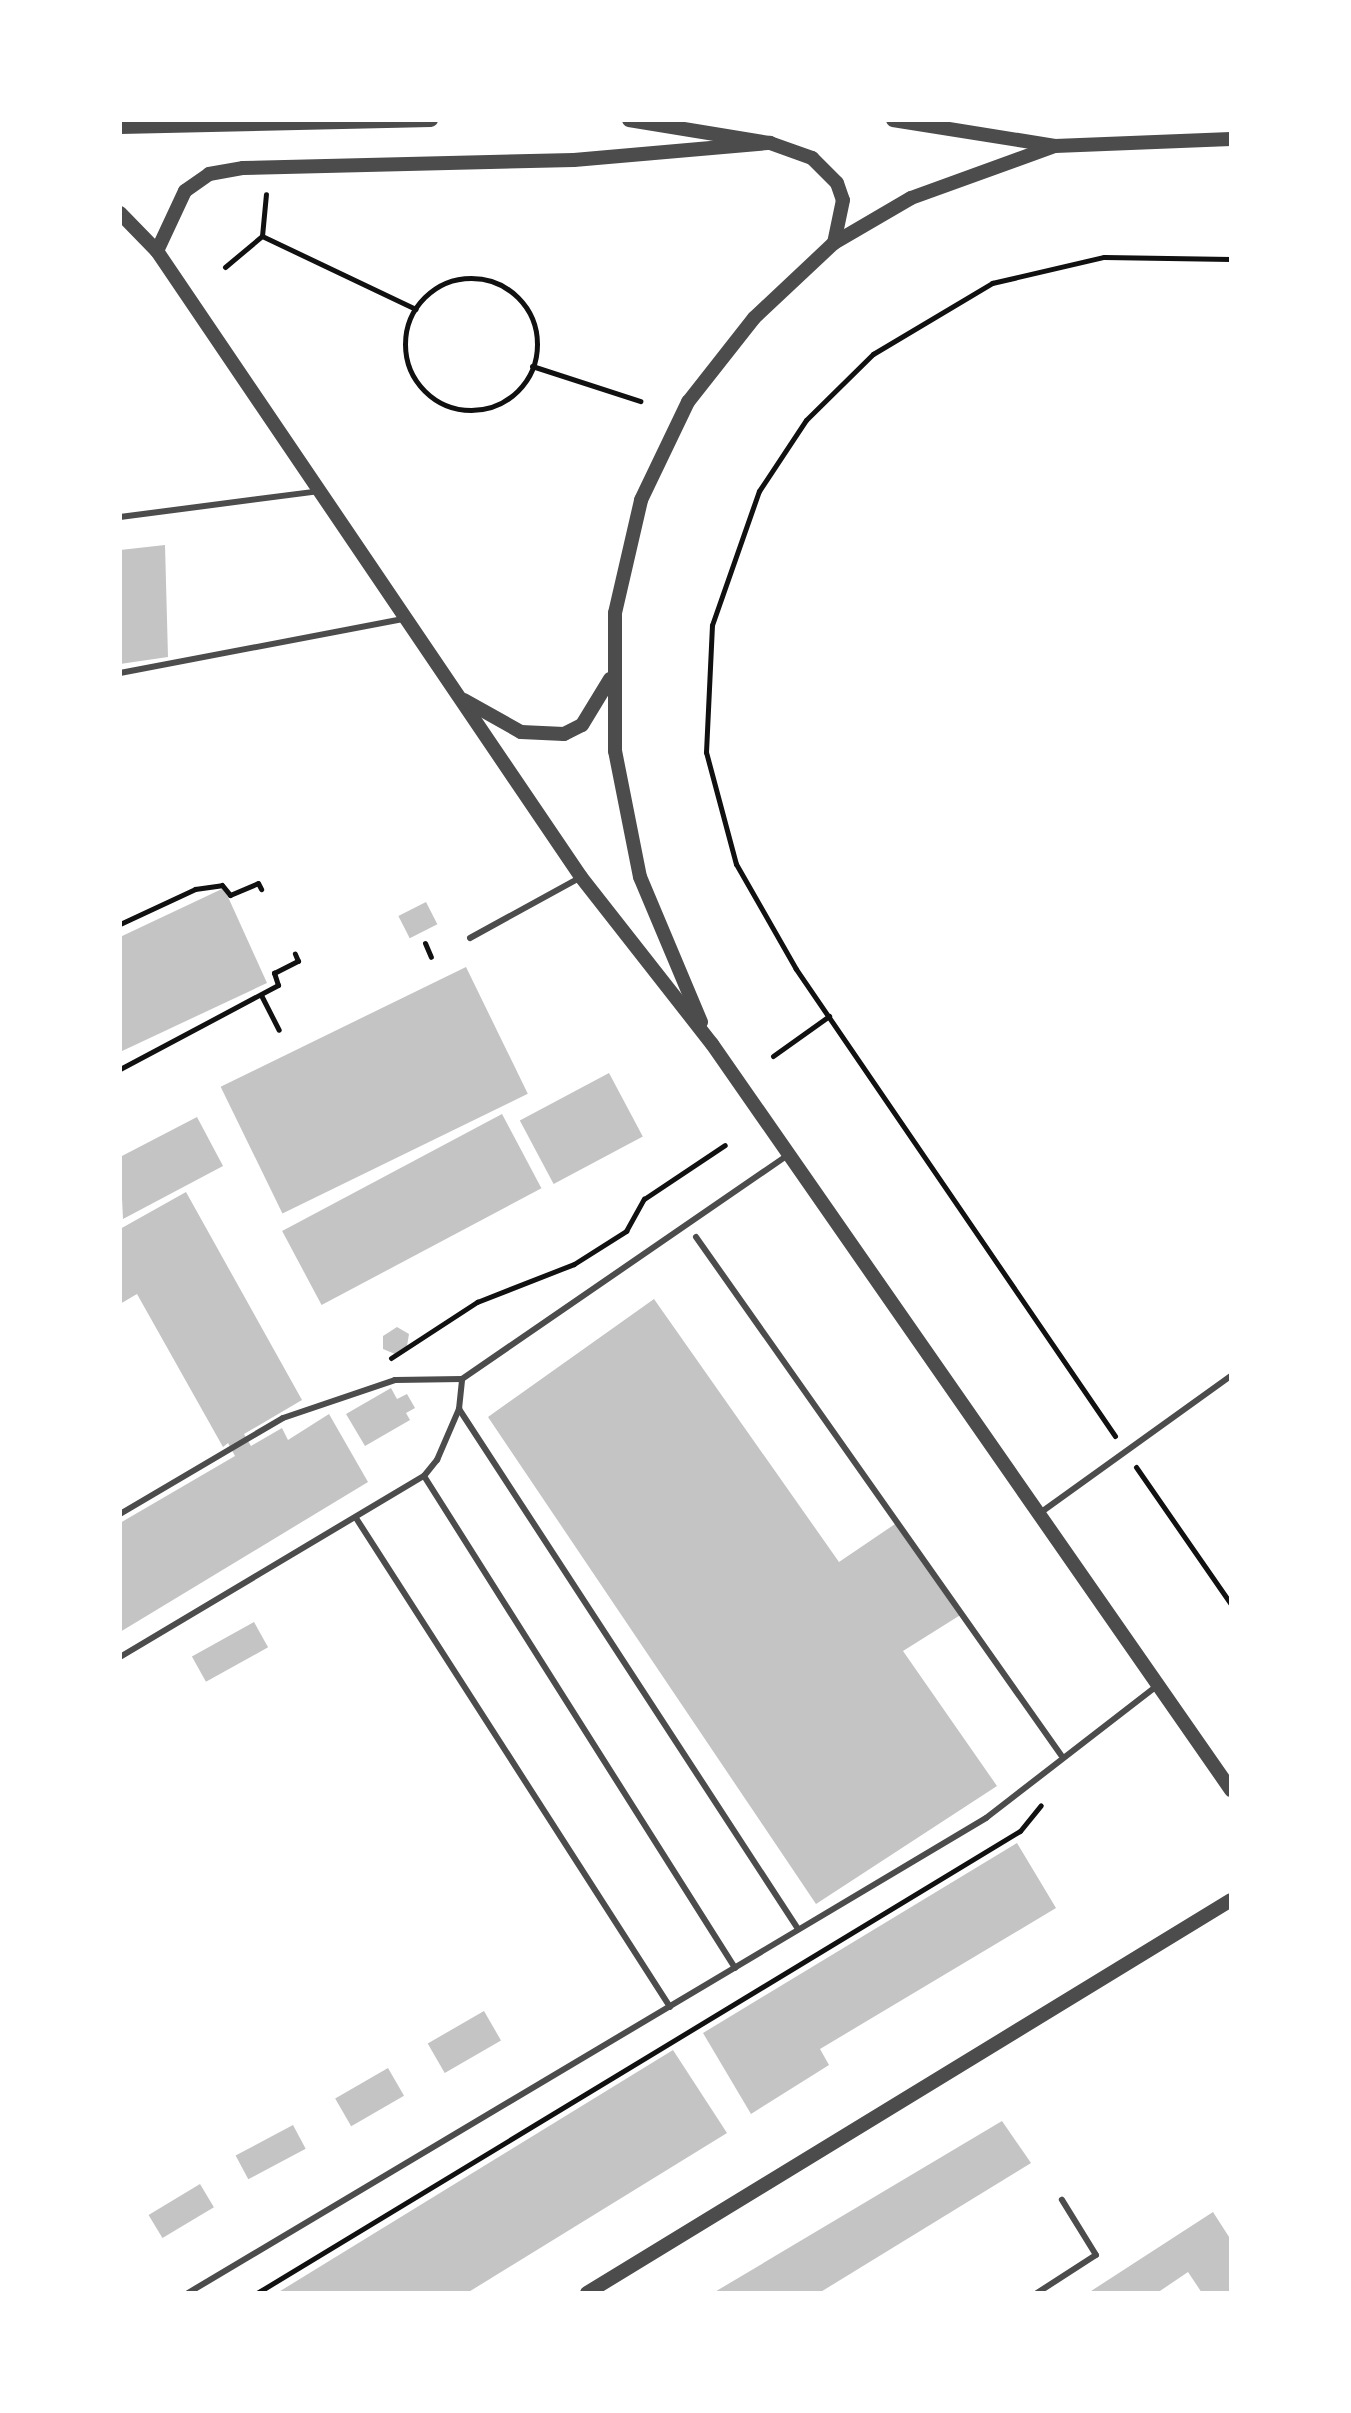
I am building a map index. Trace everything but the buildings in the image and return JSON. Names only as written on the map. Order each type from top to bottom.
[{"type":"street","points":[[120,127],[431,120]]},
{"type":"street","points":[[629,120],[770,143],[812,158],[837,183],[842,213],[834,243]]},
{"type":"street","points":[[893,120],[1055,146],[1231,139]]},
{"type":"street","points":[[157,251],[185,191],[209,174],[243,168],[574,160],[770,143]]},
{"type":"street","points":[[712,1044],[640,877],[615,751],[611,675],[624,559],[641,500],[672,429],[754,318],[834,243],[911,198],[1055,146]]},
{"type":"street","points":[[120,213],[157,251],[581,877],[712,1044],[1231,1790]]},
{"type":"street","points":[[459,697],[521,732],[564,734],[582,725],[599,704],[611,675]]},
{"type":"street","points":[[587,2293],[1231,1900]]},
{"type":"lane","points":[[120,517],[320,491]]},
{"type":"lane","points":[[120,673],[406,619]]},
{"type":"lane","points":[[470,938],[581,877]]},
{"type":"lane","points":[[120,1514],[283,1418],[395,1380],[462,1379],[789,1154]]},
{"type":"lane","points":[[696,1237],[1061,1755]]},
{"type":"lane","points":[[1040,1513],[1124,1449],[1231,1376]]},
{"type":"lane","points":[[120,1657],[424,1476],[437,1460],[459,1409],[462,1379]]},
{"type":"lane","points":[[459,1409],[798,1929]]},
{"type":"lane","points":[[424,1476],[735,1968]]},
{"type":"lane","points":[[356,1518],[670,2007]]},
{"type":"lane","points":[[188,2293],[986,1818],[1022,1793],[1061,1755],[1157,1686]]},
{"type":"lane","points":[[1037,2293],[1096,2255],[1062,2200]]},
{"type":"path","points":[[225,267],[262,236],[266,194]]},
{"type":"path","points":[[262,236],[416,309]]},
{"type":"path","points":[[1231,259],[1104,257],[992,283],[873,354],[806,420],[759,491],[712,625],[706,752],[736,864],[829,1016],[1231,1604]]},
{"type":"path","points":[[462,278],[496,283],[516,295],[529,313],[537,350],[532,366],[517,391],[499,404],[471,410],[449,407],[429,396],[408,365],[405,342],[416,309],[440,286],[462,278]]},
{"type":"path","points":[[532,366],[640,401]]},
{"type":"path","points":[[120,924],[195,889],[222,885],[230,895],[258,883],[261,889]]},
{"type":"path","points":[[425,943],[431,957]]},
{"type":"path","points":[[120,1069],[278,985],[274,973],[298,961],[295,954]]},
{"type":"path","points":[[261,995],[279,1030]]},
{"type":"path","points":[[773,1056],[829,1016]]},
{"type":"path","points":[[387,1361],[477,1302],[574,1264],[626,1231],[644,1199],[725,1145]]},
{"type":"path","points":[[257,2293],[1020,1831],[1046,1799]]}]
